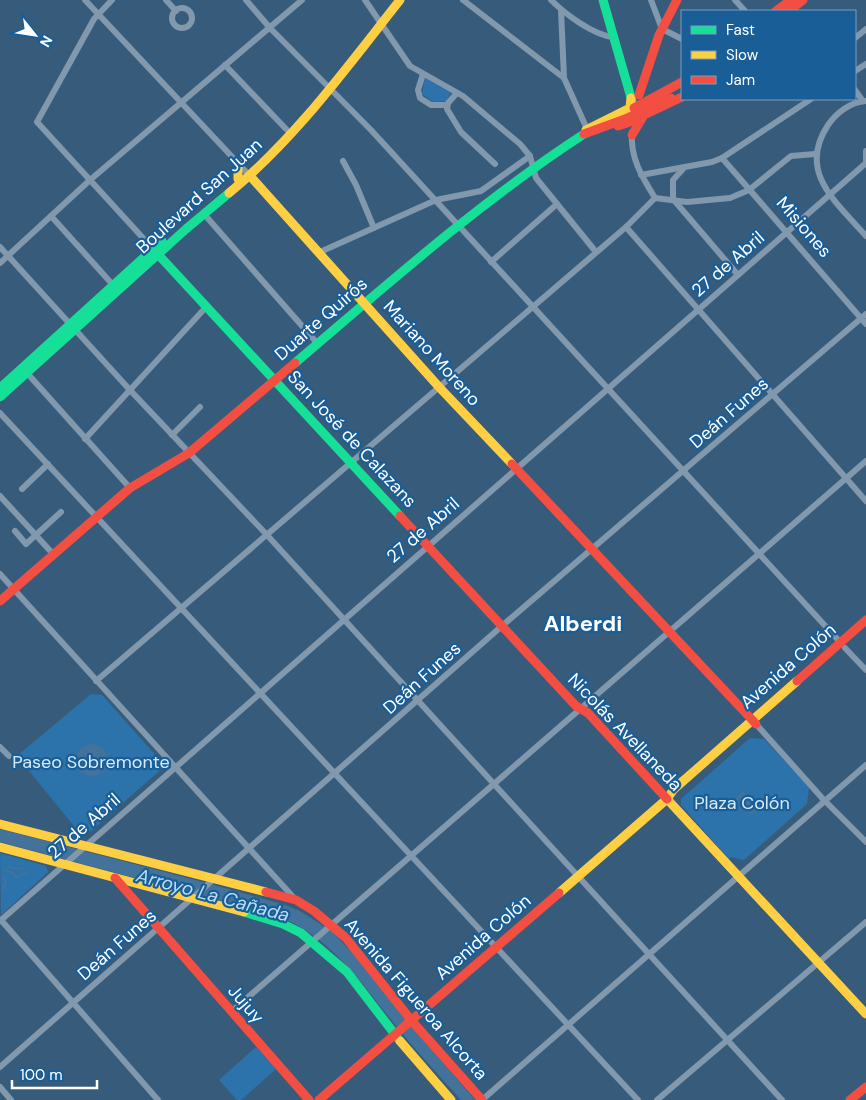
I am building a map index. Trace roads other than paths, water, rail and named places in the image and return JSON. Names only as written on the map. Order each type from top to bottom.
[{"type":"main road","name":"Boulevard San Juan","points":[[379,22],[393,0]]},
{"type":"main road","name":"Boulevard San Juan","points":[[0,397],[27,373],[113,285],[204,214],[249,174],[400,0]]},
{"type":"main road","points":[[603,0],[613,37],[633,93]]},
{"type":"main road","points":[[564,146],[630,122],[633,93],[677,0]]},
{"type":"main road","points":[[777,10],[791,0]]},
{"type":"main road","points":[[790,10],[803,0]]},
{"type":"main road","points":[[586,132],[681,83]]},
{"type":"main road","name":"Boulevard San Juan","points":[[0,388],[73,326],[238,179],[249,174],[286,129],[327,86]]},
{"type":"main road","name":"Duarte Quirós","points":[[0,601],[130,488],[189,453],[364,302],[458,224],[533,168],[586,132],[625,119],[681,92]]},
{"type":"main road","points":[[633,93],[657,95]]},
{"type":"main road","points":[[632,135],[644,115],[681,97]]},
{"type":"main road","points":[[632,108],[639,113],[652,111]]},
{"type":"main road","points":[[238,163],[238,179]]},
{"type":"main road","name":"Mariano Moreno","points":[[249,174],[439,387],[668,632],[754,721]]},
{"type":"main road","name":"San José de Calazans","points":[[155,252],[504,625]]},
{"type":"main road","name":"Avenida Colón","points":[[843,645],[866,620]]},
{"type":"main road","name":"Nicolás Avellaneda","points":[[504,625],[576,706],[583,708],[866,1014]]},
{"type":"main road","name":"Avenida Colón","points":[[320,1100],[667,799],[678,794],[754,721],[843,645],[866,629]]},
{"type":"main road","name":"Avenida Figueroa Alcorta","points":[[0,824],[296,900],[332,924],[369,963],[411,1020],[482,1100]]},
{"type":"main road","name":"Avenida Figueroa Alcorta","points":[[0,847],[283,924],[312,941],[354,978],[394,1034],[451,1100]]},
{"type":"main road","name":"Jujuy","points":[[115,878],[158,930],[308,1100]]},
{"type":"main road","points":[[850,1100],[866,1087]]},
{"type":"street","name":"Mariano Moreno","points":[[85,0],[249,174]]},
{"type":"street","points":[[98,14],[112,0]]},
{"type":"street","points":[[166,0],[176,11]]},
{"type":"street","points":[[246,0],[270,28],[436,200],[607,390],[866,670]]},
{"type":"street","points":[[0,263],[90,180],[302,0]]},
{"type":"street","points":[[365,0],[410,66],[457,93],[516,140],[530,156],[536,178],[596,252]]},
{"type":"street","points":[[462,0],[564,78]]},
{"type":"street","points":[[551,0],[561,10],[603,35],[613,37]]},
{"type":"street","points":[[651,0],[662,29],[681,38]]},
{"type":"street","points":[[735,0],[744,10]]},
{"type":"street","points":[[561,10],[564,78],[586,132]]},
{"type":"street","name":"San José de Calazans","points":[[98,14],[37,119],[155,252]]},
{"type":"street","points":[[856,37],[866,29]]},
{"type":"street","points":[[225,65],[286,129]]},
{"type":"street","points":[[422,74],[418,90],[420,98],[431,105],[447,105]]},
{"type":"street","points":[[856,91],[865,101],[846,107],[836,115],[821,138],[815,154],[820,178],[830,194],[866,236]]},
{"type":"street","points":[[447,105],[457,93]]},
{"type":"street","points":[[641,176],[722,158],[809,100]]},
{"type":"street","points":[[447,105],[447,109],[461,132],[495,164]]},
{"type":"street","points":[[630,122],[633,157],[641,176],[655,198]]},
{"type":"street","points":[[866,151],[866,161]]},
{"type":"street","points":[[96,681],[626,227],[655,198],[687,202],[711,202],[736,196],[749,190],[791,156],[815,154]]},
{"type":"street","points":[[320,252],[436,200],[481,191],[530,156]]},
{"type":"street","name":"Misiones","points":[[722,158],[864,319]]},
{"type":"street","points":[[343,161],[356,185],[374,228]]},
{"type":"street","name":"27 de Abril","points":[[0,920],[787,233],[866,161]]},
{"type":"street","points":[[686,166],[678,172],[673,180],[673,199],[738,275]]},
{"type":"street","points":[[491,262],[558,204]]},
{"type":"street","points":[[204,214],[317,343]]},
{"type":"street","points":[[51,216],[113,285]]},
{"type":"street","points":[[626,227],[866,501]]},
{"type":"street","points":[[0,247],[129,389],[267,535],[782,1100]]},
{"type":"street","points":[[85,439],[207,306]]},
{"type":"street","name":"Deán Funes","points":[[0,1067],[504,625],[864,319]]},
{"type":"street","points":[[27,373],[130,488]]},
{"type":"street","points":[[172,435],[200,407]]},
{"type":"street","points":[[0,412],[183,607],[260,693],[638,1100]]},
{"type":"street","points":[[231,1012],[866,461]]},
{"type":"street","points":[[22,489],[48,464]]},
{"type":"street","points":[[0,496],[35,536],[54,554]]},
{"type":"street","points":[[15,531],[26,544],[61,512]]},
{"type":"street","points":[[0,574],[296,900]]},
{"type":"street","points":[[754,721],[826,802],[866,842]]},
{"type":"street","points":[[0,747],[9,756]]},
{"type":"street","points":[[482,1100],[569,1026],[738,876],[826,802],[866,765]]},
{"type":"street","points":[[0,920],[158,1100]]},
{"type":"street","points":[[657,1100],[866,922]]},
{"type":"street","points":[[0,1087],[10,1100]]},
{"type":"water","points":[[92,744],[98,745],[103,749],[107,754],[107,766],[103,771],[98,775],[92,776],[86,775],[81,771],[77,766],[76,760],[77,754],[81,749],[86,745]]},
{"type":"water","points":[[743,791],[757,806],[755,813],[748,813],[736,799]]},
{"type":"water","name":"Arroyo La Cañada","points":[[0,829],[207,883],[300,911],[333,932],[375,978],[400,1013],[475,1100],[461,1100],[409,1042],[341,960],[327,946],[294,924],[275,915],[0,842]]},
{"type":"waterway","points":[[8,867],[24,869]]},
{"type":"waterway","points":[[5,871],[11,872],[16,877],[26,873]]},
{"type":"waterway","points":[[3,877],[6,881],[3,890]]},
{"type":"district","name":"Alberdi","points":[[583,623]]},
{"type":"park label","name":"Paseo Sobremonte","points":[[91,762]]},
{"type":"park label","name":"Plaza Colón","points":[[742,803]]}]
